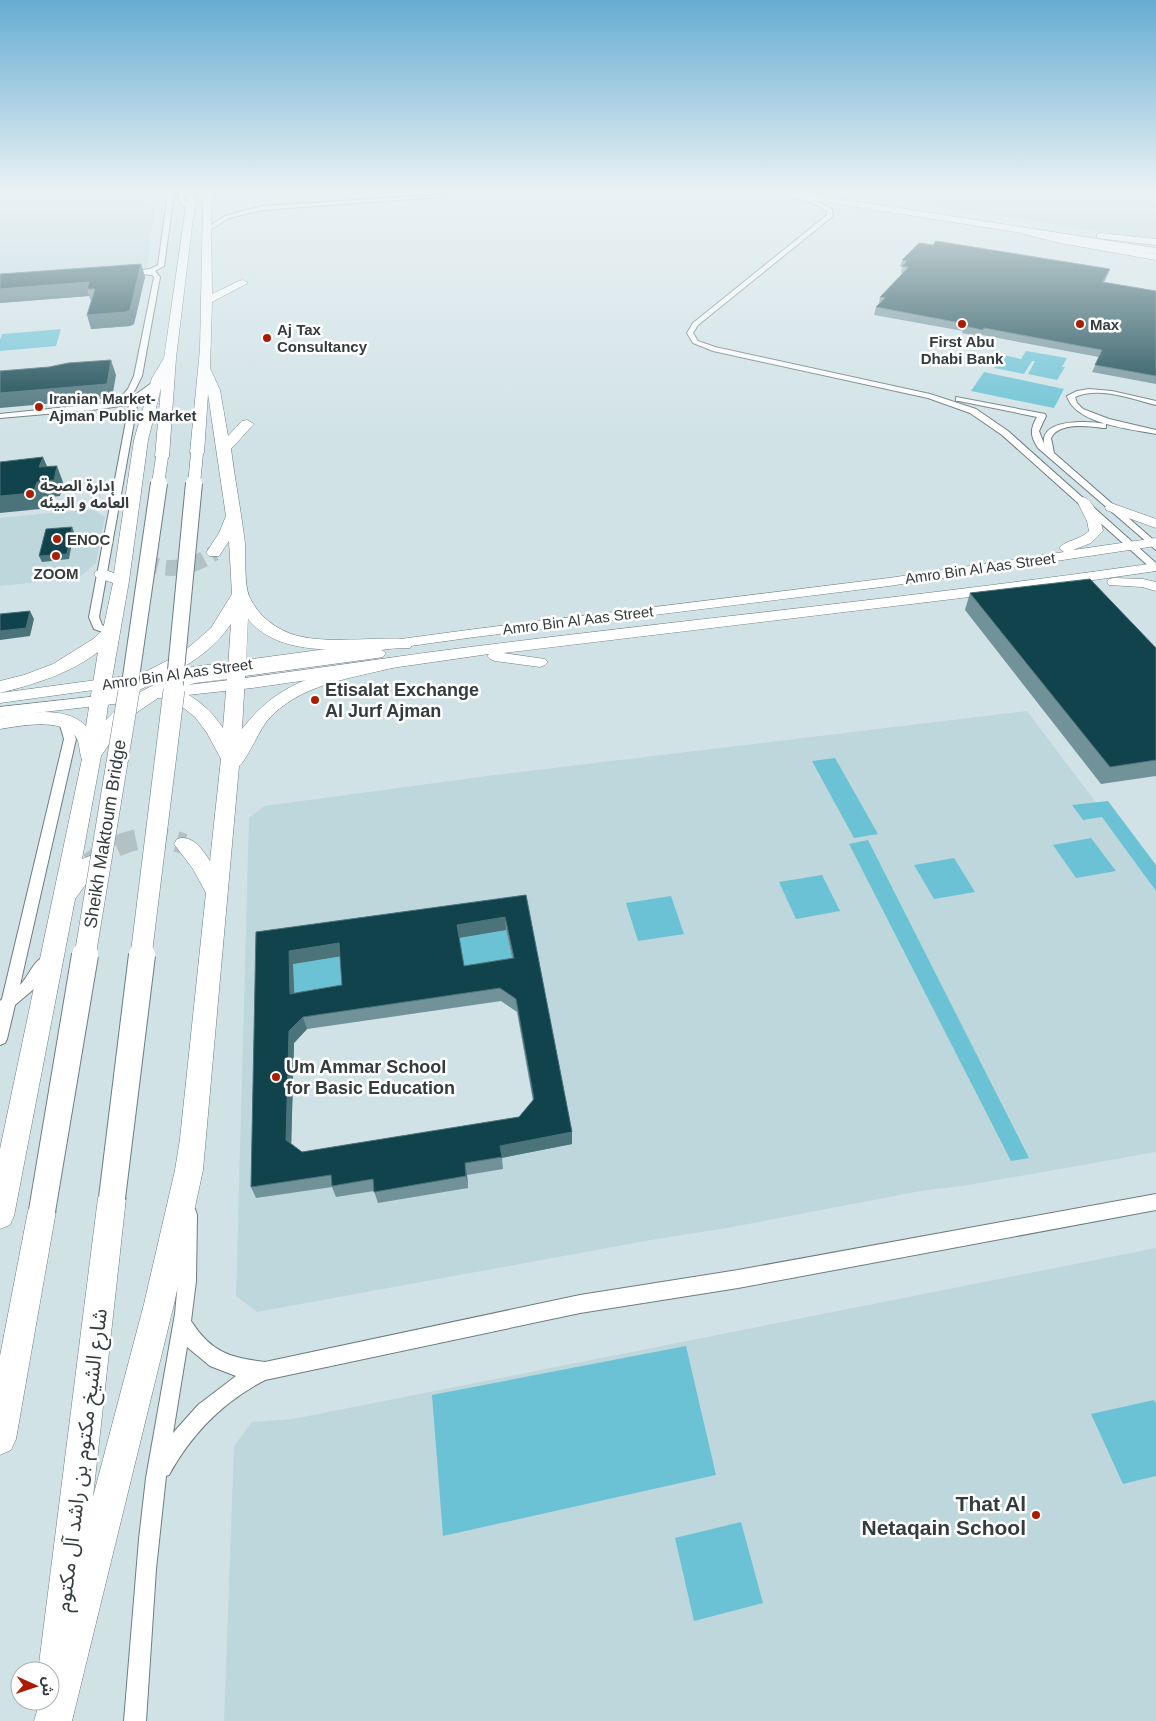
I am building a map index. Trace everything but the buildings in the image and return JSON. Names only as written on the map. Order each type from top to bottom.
[{"type":"main road","points":[[0,1216],[91,762],[100,693],[128,536],[141,440],[156,384],[170,358],[181,273]]},
{"type":"main road","points":[[112,1198],[180,639],[205,369],[208,273]]},
{"type":"main road","points":[[208,300],[243,283]]},
{"type":"main road","name":"Sheikh Maktoum Bridge","points":[[0,1439],[42,1211],[137,642],[162,457],[170,358]]},
{"type":"main road","points":[[54,1721],[159,1304],[189,1170],[216,891],[240,678],[240,594],[233,513],[214,390],[205,369]]},
{"type":"main road","points":[[224,448],[247,424]]},
{"type":"main road","points":[[114,499],[132,508]]},
{"type":"main road","points":[[991,566],[1007,558],[1065,548],[1089,540],[1096,531],[1094,522],[1083,501]]},
{"type":"main road","points":[[1111,507],[1156,524]]},
{"type":"main road","points":[[214,553],[227,533],[233,513]]},
{"type":"main road","points":[[128,536],[131,544],[143,560]]},
{"type":"main road","name":"Amro Bin Al Aas Street","points":[[1150,561],[1155,544]]},
{"type":"main road","points":[[950,594],[969,584],[1150,561]]},
{"type":"main road","name":"Amro Bin Al Aas Street","points":[[404,644],[806,593],[991,566],[1150,561]]},
{"type":"main road","name":"Amro Bin Al Aas Street","points":[[0,712],[158,684],[390,663],[1011,588],[1150,561]]},
{"type":"main road","points":[[102,574],[121,580]]},
{"type":"main road","points":[[1011,588],[1033,591],[1115,582],[1143,583],[1156,588]]},
{"type":"main road","points":[[240,594],[250,611],[261,624],[277,634],[289,638],[313,643],[380,642],[404,644]]},
{"type":"main road","points":[[91,762],[110,726],[128,708],[212,637],[240,594]]},
{"type":"main road","points":[[754,632],[762,617]]},
{"type":"main road","points":[[111,632],[113,643],[124,657],[144,668],[158,684],[199,710],[214,727],[229,766]]},
{"type":"main road","points":[[0,686],[39,676],[71,663],[88,652],[111,632]]},
{"type":"main road","points":[[100,693],[127,686],[158,684],[194,678],[240,678],[367,655],[404,644]]},
{"type":"main road","points":[[469,652],[540,662]]},
{"type":"main road","points":[[229,766],[252,724],[274,702],[315,682],[390,663]]},
{"type":"main road","name":"Amro Bin Al Aas Street","points":[[0,698],[100,693]]},
{"type":"main road","points":[[110,726],[121,718],[147,706],[176,704],[199,710]]},
{"type":"main road","points":[[0,723],[44,719],[74,725],[84,734],[91,762]]},
{"type":"main road","points":[[184,844],[201,864],[216,891]]},
{"type":"main road","points":[[64,896],[90,864]]},
{"type":"main road","name":"شارع الشيخ مكتوم بن راشد آل مكتوم","points":[[50,1721],[112,1198]]},
{"type":"street","points":[[118,274],[128,273]]},
{"type":"street","points":[[118,404],[131,390],[138,376],[157,277],[154,273]]},
{"type":"street","points":[[758,273],[695,324],[691,328],[691,337],[703,346],[713,349],[946,400],[985,418],[1150,561]]},
{"type":"street","points":[[0,416],[118,404],[135,400],[156,384]]},
{"type":"street","points":[[890,387],[909,389],[1042,416],[1034,430],[1034,435],[1041,446],[1155,544]]},
{"type":"street","points":[[1156,402],[1096,391],[1076,393],[1070,396],[1070,401],[1074,407],[1096,418],[1156,432]]},
{"type":"street","points":[[111,632],[98,626],[94,621],[114,499],[131,409],[135,400]]},
{"type":"street","points":[[1050,454],[1047,439],[1049,433],[1063,426],[1073,424],[1110,427],[1156,440]]},
{"type":"street","points":[[0,1036],[4,1006],[70,739],[69,729],[64,722]]},
{"type":"street","points":[[4,1006],[30,984],[54,946]]},
{"type":"street","points":[[135,1721],[144,1589],[156,1479],[182,1323],[190,1241],[189,1170]]},
{"type":"street","points":[[156,1479],[172,1450],[197,1418],[214,1401],[238,1383],[265,1371],[580,1304],[758,1276],[1156,1202]]},
{"type":"street","points":[[182,1323],[192,1340],[206,1354],[223,1364],[243,1370],[265,1371]]},
{"type":"shaded area","points":[[0,273],[69,273],[0,278]]},
{"type":"shaded area","points":[[61,329],[56,346],[0,351],[2,334]]},
{"type":"shaded area","points":[[1026,351],[1067,358],[1062,367],[1065,367],[1057,380],[1028,374],[1035,361],[1032,361],[1024,374],[994,368],[1003,355],[1021,359]]},
{"type":"shaded area","points":[[984,372],[1064,389],[1054,408],[971,391]]},
{"type":"shaded area","name":"ENOC","points":[[92,509],[105,517],[96,563],[78,578],[0,586],[0,518]]},
{"type":"shaded area","points":[[1027,711],[1156,882],[1156,1152],[963,1186],[926,1190],[727,1228],[651,1240],[257,1312],[236,1296],[249,818],[264,806],[495,775]],"holes":[[[501,1001],[517,1012],[535,1111],[519,1129],[307,1164],[291,1152],[294,1043],[307,1029]]]},
{"type":"shaded area","points":[[835,758],[878,834],[854,838],[812,761]]},
{"type":"shaded area","points":[[1108,801],[1156,865],[1156,891],[1102,817],[1083,820],[1072,805]]},
{"type":"shaded area","points":[[1091,838],[1116,871],[1076,878],[1053,845]]},
{"type":"shaded area","points":[[868,840],[1029,1158],[1011,1161],[849,844]]},
{"type":"shaded area","points":[[954,858],[975,892],[934,899],[914,865]]},
{"type":"shaded area","points":[[822,875],[840,911],[796,919],[779,882]]},
{"type":"shaded area","points":[[671,896],[684,934],[638,941],[626,903]]},
{"type":"shaded area","points":[[506,930],[515,971],[465,979],[458,938]]},
{"type":"shaded area","points":[[343,956],[346,998],[295,1006],[293,964]]},
{"type":"shaded area","points":[[1156,1248],[1156,1721],[224,1721],[234,1446],[252,1422],[293,1419]]},
{"type":"shaded area","points":[[686,1346],[716,1475],[443,1536],[432,1395]]},
{"type":"shaded area","points":[[1154,1400],[1156,1404],[1156,1476],[1123,1484],[1091,1414]]},
{"type":"shaded area","points":[[741,1522],[763,1603],[694,1621],[675,1538]]},
{"type":"tunnel","points":[[143,560],[161,567],[170,568],[197,562],[214,553]]},
{"type":"tunnel","points":[[90,863],[112,848],[135,840],[159,838],[184,844]]},
{"type":"place","name":"First Abu Dhabi Bank","points":[[962,324]]},
{"type":"place","name":"Max","points":[[1080,324]]},
{"type":"place","name":"Aj Tax Consultancy","points":[[267,338]]},
{"type":"place","name":"Iranian Market- Ajman Public Market","points":[[39,407]]},
{"type":"place","name":"إدارة الصحة العامه و البيئه","points":[[30,494]]},
{"type":"place","name":"ENOC","points":[[57,539]]},
{"type":"place","name":"ZOOM","points":[[56,556]]},
{"type":"place","name":"Etisalat Exchange Al Jurf Ajman","points":[[315,700]]},
{"type":"place","name":"Um Ammar School for Basic Education","points":[[276,1077]]},
{"type":"place","name":"That Al Netaqain School","points":[[1036,1515]]}]
